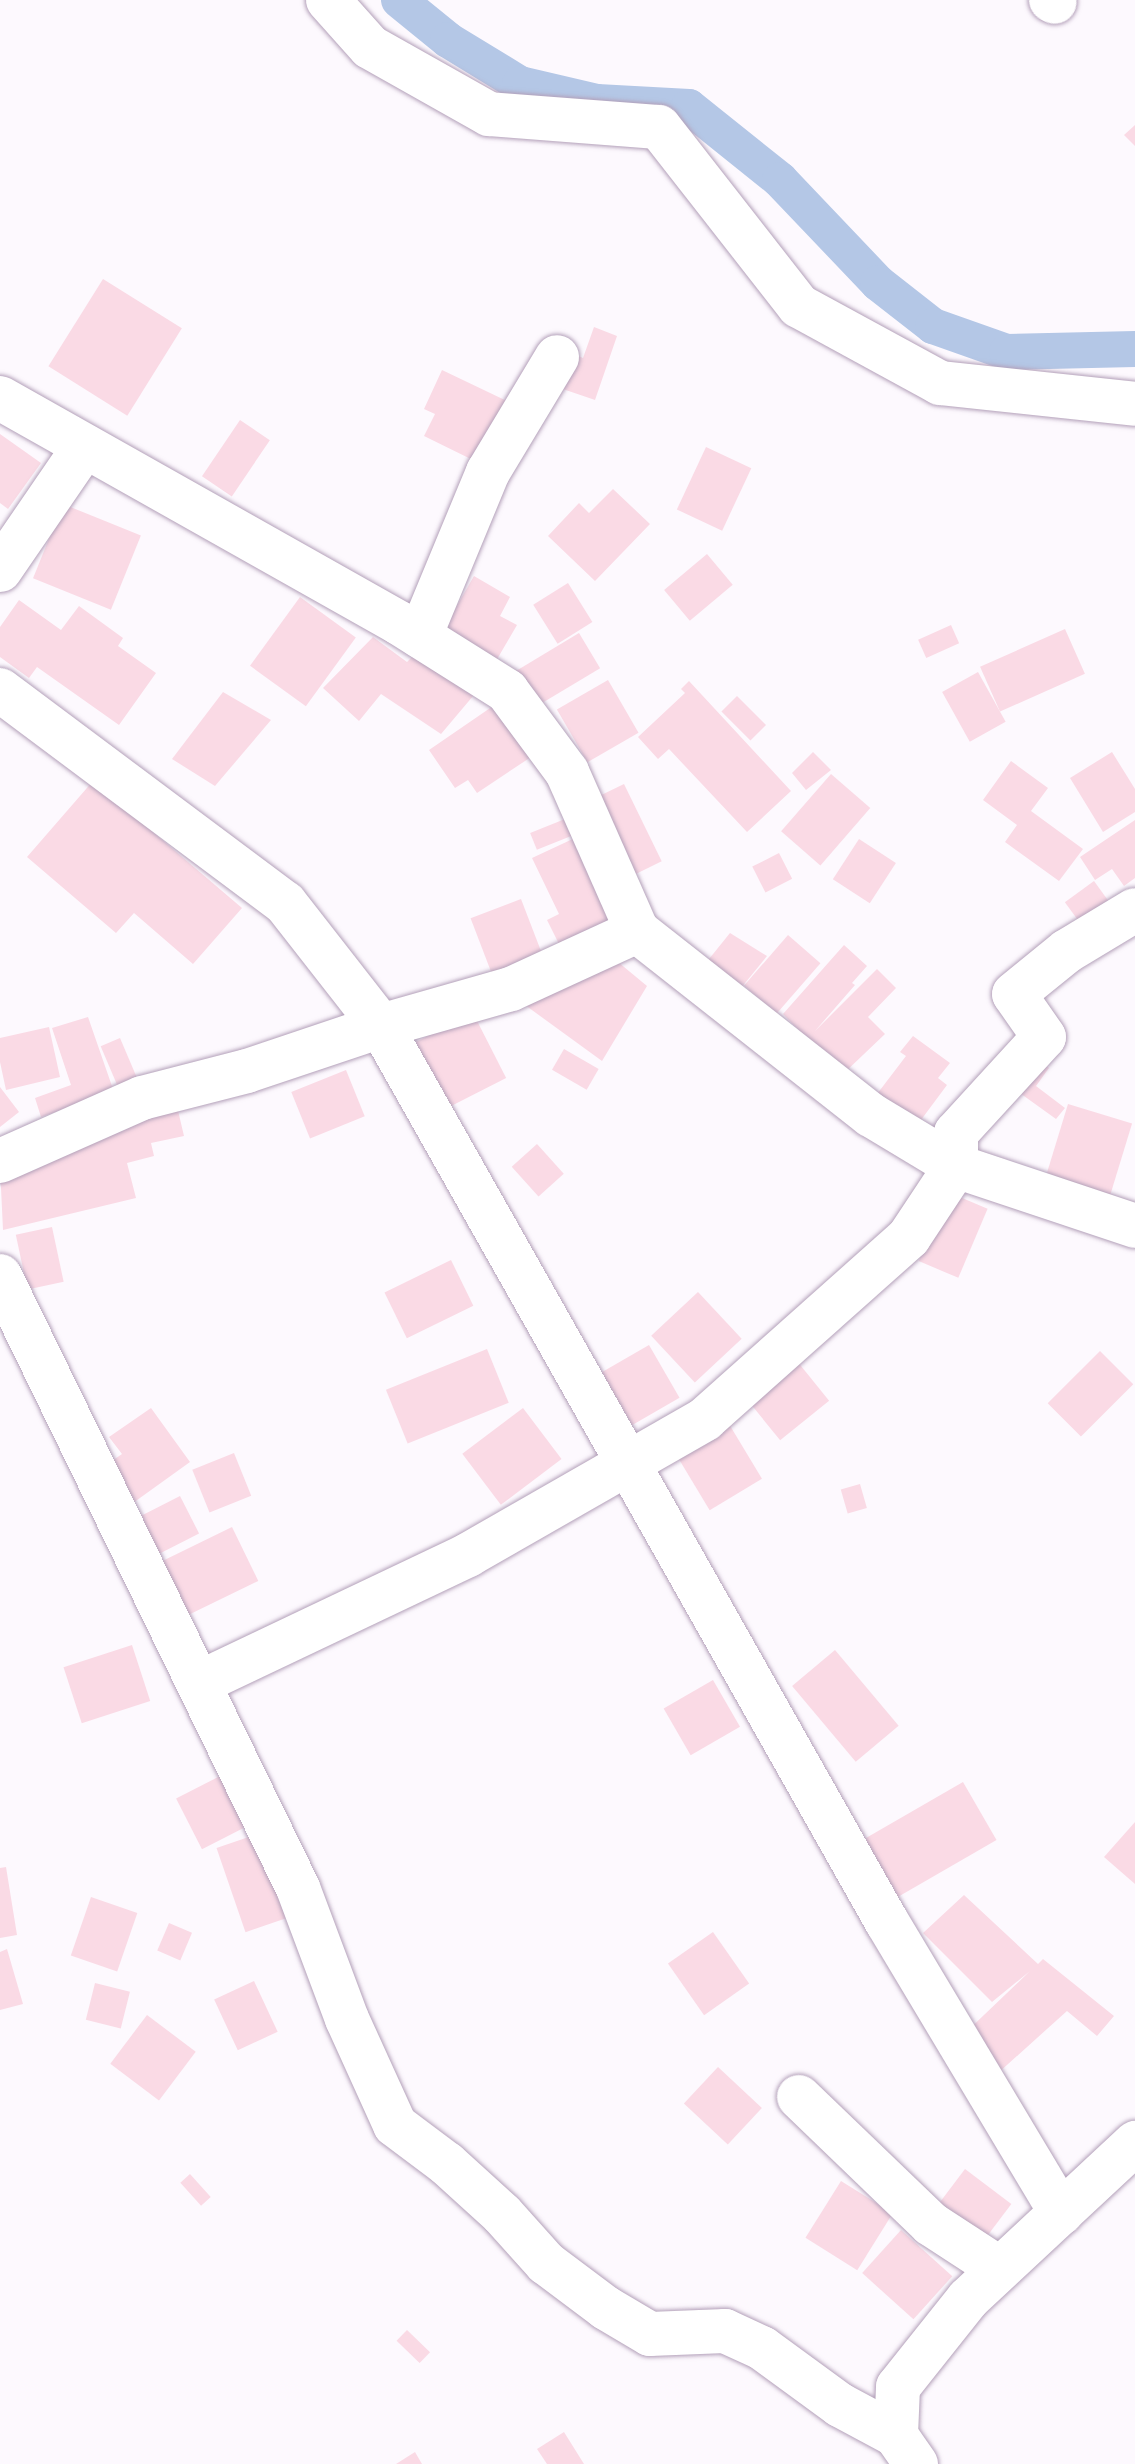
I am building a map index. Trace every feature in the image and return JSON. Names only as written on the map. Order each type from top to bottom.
[{"type":"street","points":[[328,0],[370,47],[489,114],[659,127],[799,306],[940,383],[1135,404]]},
{"type":"street","points":[[420,636],[488,472],[557,357]]},
{"type":"street","points":[[0,398],[420,636],[507,691],[567,772],[637,931],[871,1115],[956,1166],[1135,1226]]},
{"type":"street","points":[[0,570],[85,446]]},
{"type":"street","points":[[0,690],[285,903],[381,1026],[625,1463],[887,1922],[1061,2213]]},
{"type":"street","points":[[199,1683],[468,1555],[705,1419],[909,1237],[956,1166],[956,1133],[1044,1037],[1014,994],[1067,951],[1135,910]]},
{"type":"street","points":[[0,1161],[142,1098],[247,1071],[381,1026],[511,989],[637,931]]},
{"type":"street","points":[[0,1276],[298,1888],[347,2019],[395,2125],[447,2164],[502,2214],[546,2263],[606,2308],[650,2334],[725,2331],[762,2348],[906,2450]]},
{"type":"street","points":[[799,2097],[931,2224],[1000,2269]]},
{"type":"street","points":[[906,2450],[898,2387],[968,2299],[1135,2143]]},
{"type":"building","points":[[1135,125],[1135,146],[1124,135]]},
{"type":"building","points":[[103,279],[182,328],[127,416],[48,366]]},
{"type":"building","points":[[594,327],[617,336],[595,400],[554,386],[566,351],[583,358]]},
{"type":"building","points":[[442,370],[513,404],[483,465],[424,436],[435,414],[424,409]]},
{"type":"building","points":[[240,420],[270,440],[232,497],[202,476]]},
{"type":"building","points":[[0,434],[41,463],[8,509],[0,503]]},
{"type":"building","points":[[706,447],[751,468],[722,531],[677,510]]},
{"type":"building","points":[[613,489],[650,524],[595,581],[548,536],[579,503],[589,513]]},
{"type":"building","points":[[63,504],[141,535],[111,610],[33,578]]},
{"type":"building","points":[[707,554],[733,585],[690,621],[664,590]]},
{"type":"building","points":[[474,576],[510,597],[500,616],[517,625],[496,661],[443,630]]},
{"type":"building","points":[[568,583],[592,622],[558,644],[533,605]]},
{"type":"building","points":[[300,597],[356,638],[306,706],[250,666]]},
{"type":"building","points":[[19,600],[61,630],[79,606],[123,638],[118,646],[156,673],[119,725],[37,667],[29,678],[0,657],[0,627]]},
{"type":"building","points":[[951,625],[959,643],[926,658],[918,640]]},
{"type":"building","points":[[1065,629],[1085,674],[1000,712],[980,667]]},
{"type":"building","points":[[579,633],[600,668],[536,707],[515,672]]},
{"type":"building","points":[[373,637],[407,662],[417,652],[479,689],[441,734],[381,694],[359,721],[323,688]]},
{"type":"building","points":[[978,672],[1006,722],[970,742],[942,692]]},
{"type":"building","points":[[608,680],[638,733],[587,762],[557,710]]},
{"type":"building","points":[[689,681],[791,791],[747,832],[669,749],[658,759],[638,737],[685,693],[681,689]]},
{"type":"building","points":[[223,692],[271,720],[215,786],[172,759]]},
{"type":"building","points":[[737,696],[766,725],[750,741],[721,712]]},
{"type":"building","points":[[496,704],[531,757],[477,793],[468,780],[455,788],[429,750]]},
{"type":"building","points":[[813,752],[831,770],[806,790],[792,773]]},
{"type":"building","points":[[1112,752],[1135,789],[1135,812],[1103,832],[1070,778]]},
{"type":"building","points":[[1011,761],[1048,788],[1031,811],[1083,849],[1059,881],[1005,842],[1017,825],[983,800]]},
{"type":"building","points":[[831,774],[870,808],[820,865],[781,831]]},
{"type":"building","points":[[93,781],[242,908],[193,964],[134,913],[116,933],[27,857]]},
{"type":"building","points":[[624,784],[662,861],[630,877],[593,799]]},
{"type":"building","points":[[570,817],[577,834],[537,850],[530,833]]},
{"type":"building","points":[[1135,820],[1135,878],[1124,886],[1112,869],[1095,880],[1080,857]]},
{"type":"building","points":[[577,837],[624,933],[560,946],[547,920],[559,914],[532,858]]},
{"type":"building","points":[[859,839],[896,863],[870,903],[833,879]]},
{"type":"building","points":[[779,853],[792,879],[765,892],[752,867]]},
{"type":"building","points":[[1094,881],[1108,900],[1079,922],[1065,902]]},
{"type":"building","points":[[521,899],[545,962],[495,981],[471,918]]},
{"type":"building","points":[[730,933],[767,956],[737,993],[705,964]]},
{"type":"building","points":[[788,935],[820,963],[776,1014],[744,986]]},
{"type":"building","points":[[844,945],[867,966],[852,983],[855,985],[815,1031],[877,969],[896,988],[868,1017],[885,1034],[842,1075],[783,1014]]},
{"type":"building","points":[[612,957],[647,986],[602,1061],[525,1005]]},
{"type":"building","points":[[473,1013],[506,1078],[444,1110],[411,1045]]},
{"type":"building","points":[[88,1017],[114,1092],[41,1117],[35,1098],[71,1085],[52,1028]]},
{"type":"building","points":[[49,1027],[60,1077],[6,1090],[0,1062],[0,1038]]},
{"type":"building","points":[[913,1036],[950,1063],[938,1078],[947,1085],[915,1128],[874,1098],[906,1056],[900,1052]]},
{"type":"building","points":[[120,1038],[137,1078],[117,1086],[101,1046]]},
{"type":"building","points":[[564,1049],[599,1069],[587,1090],[552,1070]]},
{"type":"building","points":[[1033,1056],[1049,1068],[1036,1086],[1065,1108],[1056,1119],[1010,1086]]},
{"type":"building","points":[[346,1070],[365,1116],[310,1138],[291,1092]]},
{"type":"building","points":[[0,1087],[19,1112],[0,1127]]},
{"type":"building","points":[[176,1102],[184,1136],[151,1143],[154,1156],[127,1163],[136,1198],[3,1230],[0,1167]]},
{"type":"building","points":[[1068,1104],[1132,1124],[1108,1202],[1044,1182]]},
{"type":"building","points":[[537,1144],[564,1174],[538,1196],[512,1167]]},
{"type":"building","points":[[948,1192],[988,1209],[958,1278],[919,1261]]},
{"type":"building","points":[[52,1227],[64,1282],[27,1289],[16,1235]]},
{"type":"building","points":[[451,1260],[473,1306],[407,1338],[384,1292]]},
{"type":"building","points":[[698,1292],[742,1339],[695,1382],[651,1336]]},
{"type":"building","points":[[649,1345],[680,1398],[632,1425],[601,1372]]},
{"type":"building","points":[[487,1349],[509,1403],[408,1444],[386,1390]]},
{"type":"building","points":[[1100,1351],[1133,1384],[1081,1437],[1048,1403]]},
{"type":"building","points":[[797,1361],[829,1401],[780,1440],[748,1401]]},
{"type":"building","points":[[151,1408],[190,1462],[126,1508],[99,1470],[122,1454],[109,1437]]},
{"type":"building","points":[[523,1408],[562,1459],[501,1505],[462,1454]]},
{"type":"building","points":[[729,1424],[762,1479],[710,1510],[677,1455]]},
{"type":"building","points":[[234,1453],[251,1496],[210,1513],[192,1470]]},
{"type":"building","points":[[860,1484],[867,1508],[848,1514],[841,1490]]},
{"type":"building","points":[[180,1496],[199,1533],[155,1556],[136,1518]]},
{"type":"building","points":[[232,1527],[258,1581],[188,1615],[162,1561]]},
{"type":"building","points":[[132,1645],[150,1701],[82,1723],[64,1667]]},
{"type":"building","points":[[835,1650],[899,1726],[856,1762],[792,1686]]},
{"type":"building","points":[[713,1680],[740,1727],[691,1755],[664,1709]]},
{"type":"building","points":[[226,1773],[252,1824],[202,1849],[176,1798]]},
{"type":"building","points":[[963,1782],[996,1840],[893,1900],[860,1842]]},
{"type":"building","points":[[1135,1822],[1135,1884],[1104,1857]]},
{"type":"building","points":[[260,1833],[289,1917],[245,1932],[217,1848]]},
{"type":"building","points":[[6,1867],[17,1935],[0,1938],[0,1868]]},
{"type":"building","points":[[964,1895],[1038,1964],[1043,1959],[1114,2016],[1097,2036],[1067,2011],[997,2074],[962,2036],[1030,1971],[992,2002],[923,1933]]},
{"type":"building","points":[[91,1897],[137,1913],[117,1972],[71,1956]]},
{"type":"building","points":[[169,1923],[192,1933],[180,1960],[157,1951]]},
{"type":"building","points":[[713,1932],[749,1984],[704,2015],[668,1964]]},
{"type":"building","points":[[7,1949],[23,2004],[0,2010],[0,1952]]},
{"type":"building","points":[[254,1981],[278,2032],[238,2050],[214,2000]]},
{"type":"building","points":[[95,1983],[130,1992],[121,2029],[86,2020]]},
{"type":"building","points":[[147,2015],[196,2052],[159,2100],[110,2064]]},
{"type":"building","points":[[718,2067],[762,2108],[728,2144],[684,2104]]},
{"type":"building","points":[[965,2169],[1011,2204],[976,2250],[930,2215]]},
{"type":"building","points":[[190,2174],[211,2197],[201,2206],[180,2183]]},
{"type":"building","points":[[841,2181],[893,2213],[857,2270],[805,2238]]},
{"type":"building","points":[[901,2230],[952,2276],[913,2319],[862,2273]]},
{"type":"building","points":[[407,2330],[430,2352],[420,2363],[397,2341]]},
{"type":"building","points":[[564,2432],[584,2464],[547,2464],[537,2449]]},
{"type":"building","points":[[415,2452],[422,2464],[396,2464]]},
{"type":"waterway","points":[[399,0],[448,40],[520,84],[597,102],[689,107],[780,180],[878,283],[933,326],[1007,352],[1135,349]]}]
